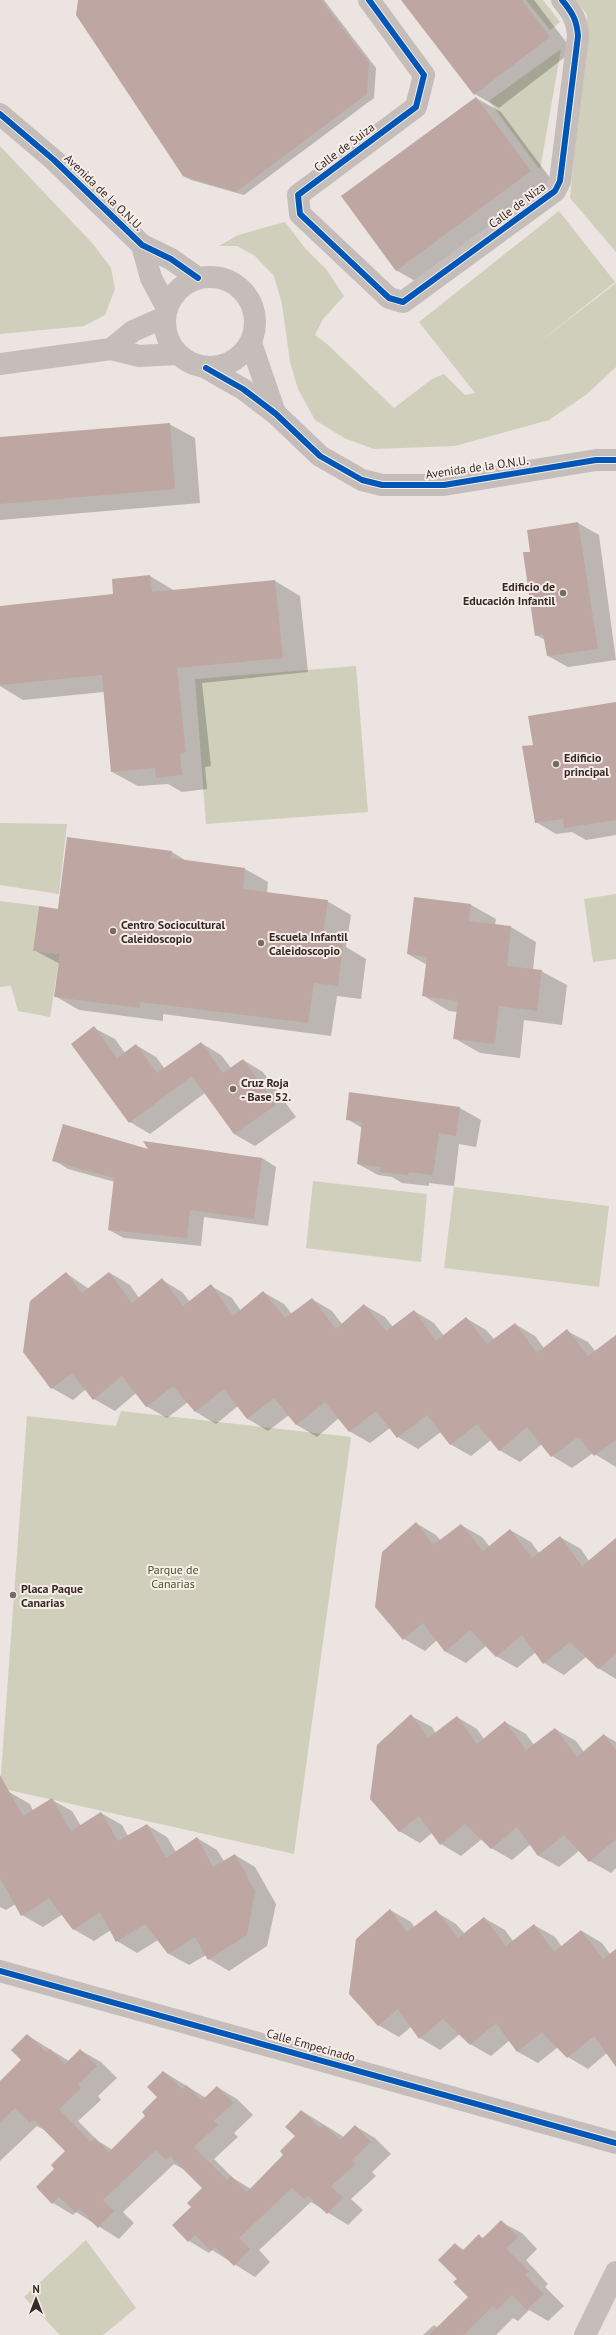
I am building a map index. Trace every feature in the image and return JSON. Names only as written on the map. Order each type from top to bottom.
[{"type":"street","name":"Calle de Suiza","points":[[369,0],[424,75],[416,107],[298,195],[300,214],[389,298]]},
{"type":"street","name":"Calle de Niza","points":[[389,298],[403,302],[413,297],[555,191],[560,181],[578,36],[578,24],[562,0]]},
{"type":"street","name":"Avenida de la O.N.U.","points":[[0,114],[54,160],[142,245],[171,258],[198,278]]},
{"type":"street","name":"Avenida de la O.N.U.","points":[[142,245],[151,278],[166,312]]},
{"type":"street","points":[[214,276],[230,280],[243,290],[252,303],[256,318],[254,334],[248,349],[236,360],[222,366],[206,368],[190,363],[177,354],[168,341],[164,327],[166,312],[172,296],[183,285],[198,278],[214,276]]},
{"type":"street","points":[[111,349],[133,331],[166,312]]},
{"type":"street","name":"Avenida de la O.N.U.","points":[[251,342],[276,414]]},
{"type":"street","points":[[0,364],[111,349],[139,356],[177,354]]},
{"type":"street","name":"Avenida de la O.N.U.","points":[[206,368],[243,389],[276,414],[320,456],[362,480],[382,485],[444,485],[606,460],[616,452]]},
{"type":"street","name":"Calle Empecinado","points":[[0,1971],[616,2143]]},
{"type":"street","points":[[585,2335],[616,2272]]},
{"type":"green space","points":[[526,0],[543,0],[560,22],[550,30]]},
{"type":"green space","points":[[576,0],[616,0],[616,252],[570,198],[587,15]]},
{"type":"green space","points":[[561,49],[540,170],[489,101]]},
{"type":"green space","points":[[0,146],[93,244],[111,268],[115,289],[105,315],[84,326],[0,334]]},
{"type":"green space","points":[[559,211],[615,282],[533,347],[616,283],[616,367],[587,394],[549,420],[455,446],[374,449],[344,438],[315,420],[298,389],[290,362],[282,304],[274,276],[255,256],[237,246],[219,246],[238,235],[285,222],[305,248],[326,269],[344,296],[323,319],[315,335],[327,344],[394,408],[432,379],[444,374],[465,395],[475,393],[419,322]]},
{"type":"green space","points":[[356,666],[368,812],[206,824],[195,679]]},
{"type":"green space","points":[[0,823],[67,824],[59,894],[0,885]]},
{"type":"green space","points":[[616,894],[616,959],[593,962],[584,899]]},
{"type":"green space","points":[[0,901],[39,906],[33,951],[60,954],[50,1017],[18,1011],[11,986],[0,987]]},
{"type":"green space","points":[[313,1181],[427,1194],[421,1262],[306,1248]]},
{"type":"green space","points":[[454,1187],[609,1206],[599,1287],[444,1268]]},
{"type":"green space","name":"Parque de Canarias","points":[[121,1411],[351,1437],[294,1854],[0,1788],[27,1416],[116,1426]]},
{"type":"green space","points":[[86,2240],[136,2308],[103,2335],[60,2335],[24,2297]]},
{"type":"building","points":[[78,0],[321,0],[369,63],[367,94],[236,192],[183,176],[76,15]]},
{"type":"building","points":[[401,0],[522,0],[550,37],[474,95]]},
{"type":"building","points":[[476,97],[531,171],[396,271],[341,196]]},
{"type":"building","points":[[170,423],[175,489],[0,504],[0,437]]},
{"type":"building","name":"Edificio de Educación Infantil","points":[[578,522],[598,649],[547,656],[543,634],[535,636],[523,552],[530,552],[527,530]]},
{"type":"building","points":[[150,575],[152,592],[275,580],[283,658],[177,668],[186,752],[180,753],[182,775],[156,778],[155,768],[111,772],[102,675],[0,685],[0,606],[113,594],[112,579]]},
{"type":"building","name":"Edificio principal","points":[[616,702],[616,820],[564,828],[563,819],[535,823],[522,746],[533,745],[528,716]]},
{"type":"building","points":[[67,837],[172,851],[171,858],[245,868],[243,889],[328,900],[322,941],[343,944],[338,986],[314,983],[308,1023],[140,1002],[140,1008],[54,997],[60,954],[33,951],[39,906],[58,909]]},
{"type":"building","points":[[414,897],[471,904],[469,921],[511,926],[507,966],[542,970],[537,1011],[499,1006],[495,1044],[453,1039],[458,1001],[422,996],[427,957],[407,954]]},
{"type":"building","points":[[94,1026],[117,1058],[136,1044],[157,1073],[201,1042],[223,1073],[243,1059],[276,1105],[234,1134],[192,1076],[129,1123],[71,1044]]},
{"type":"building","points":[[349,1092],[460,1107],[456,1136],[439,1133],[433,1175],[409,1172],[408,1175],[380,1172],[381,1167],[357,1164],[362,1122],[346,1120]]},
{"type":"building","points":[[63,1124],[148,1149],[143,1141],[262,1158],[254,1219],[190,1210],[187,1238],[108,1230],[114,1178],[52,1161]]},
{"type":"building","points":[[66,1272],[82,1293],[109,1272],[132,1303],[162,1278],[183,1306],[211,1284],[233,1316],[263,1291],[285,1318],[312,1298],[336,1329],[364,1304],[386,1331],[414,1310],[436,1341],[466,1317],[487,1344],[515,1323],[537,1353],[567,1329],[588,1356],[616,1335],[616,1440],[594,1456],[578,1437],[551,1457],[527,1427],[499,1451],[477,1424],[450,1445],[427,1415],[397,1438],[376,1411],[349,1432],[325,1402],[296,1425],[274,1398],[247,1419],[224,1389],[195,1412],[173,1386],[146,1407],[122,1376],[93,1400],[72,1373],[51,1389],[23,1352],[30,1301]]},
{"type":"building","points":[[416,1522],[433,1545],[461,1524],[483,1551],[510,1529],[532,1558],[560,1536],[582,1566],[616,1538],[616,1654],[598,1669],[570,1642],[543,1664],[522,1635],[496,1657],[470,1630],[445,1652],[423,1623],[403,1640],[375,1607],[382,1552]]},
{"type":"building","points":[[411,1714],[428,1738],[457,1716],[477,1744],[505,1721],[526,1750],[555,1728],[577,1757],[604,1734],[616,1750],[616,1839],[589,1862],[564,1835],[538,1856],[517,1827],[491,1849],[465,1824],[440,1845],[419,1816],[399,1832],[370,1799],[377,1745]]},
{"type":"building","points":[[0,1775],[23,1816],[52,1798],[71,1831],[101,1812],[118,1841],[147,1824],[166,1858],[197,1837],[213,1867],[235,1854],[255,1891],[247,1935],[208,1960],[195,1937],[168,1954],[145,1924],[116,1942],[100,1912],[73,1930],[49,1898],[21,1916],[0,1878]]},
{"type":"building","points":[[390,1909],[407,1932],[436,1910],[458,1938],[484,1917],[506,1946],[534,1924],[554,1952],[581,1930],[603,1959],[616,1949],[616,2067],[594,2036],[567,2058],[542,2032],[517,2052],[496,2023],[470,2045],[443,2019],[419,2039],[398,2009],[378,2026],[349,1994],[356,1939]]},
{"type":"building","points":[[27,2034],[46,2052],[50,2049],[65,2064],[80,2049],[97,2066],[78,2084],[81,2088],[59,2109],[91,2142],[95,2138],[109,2152],[145,2116],[142,2112],[157,2097],[147,2087],[163,2071],[182,2089],[186,2085],[202,2100],[217,2086],[233,2103],[214,2121],[218,2125],[194,2147],[227,2180],[231,2176],[247,2192],[283,2155],[280,2151],[295,2136],[285,2127],[301,2110],[320,2128],[324,2125],[340,2140],[355,2125],[371,2142],[352,2160],[356,2164],[331,2186],[343,2198],[327,2214],[308,2196],[304,2199],[292,2188],[239,2238],[250,2249],[234,2266],[215,2247],[211,2251],[195,2235],[188,2242],[172,2225],[191,2207],[187,2203],[202,2188],[170,2156],[166,2160],[156,2150],[103,2200],[114,2211],[98,2228],[79,2209],[76,2213],[59,2197],[52,2204],[36,2187],[54,2169],[51,2165],[65,2151],[34,2120],[30,2123],[15,2108],[0,2122],[0,2081],[21,2060],[11,2050]]},
{"type":"building","points":[[501,2220],[518,2237],[506,2248],[529,2271],[525,2275],[544,2294],[527,2310],[512,2295],[497,2310],[493,2306],[463,2335],[429,2335],[468,2297],[453,2282],[457,2279],[438,2260],[455,2243],[462,2251],[479,2234],[482,2239]]},
{"type":"cycle path","points":[[369,0],[424,75],[416,107],[298,195],[300,214],[389,298],[403,302],[555,191],[560,181],[578,36],[573,16],[569,8],[562,0]]},
{"type":"cycle path","points":[[0,114],[54,160],[142,245],[171,259],[198,278]]},
{"type":"cycle path","points":[[206,368],[243,389],[276,414],[320,456],[362,480],[382,485],[444,485],[596,460],[616,460]]},
{"type":"cycle path","points":[[0,1971],[616,2143]]},
{"type":"place","name":"Edificio de Educación Infantil","points":[[563,593]]},
{"type":"place","name":"Edificio principal","points":[[556,764]]},
{"type":"place","name":"Centro Sociocultural Caleidoscopio","points":[[113,931]]},
{"type":"place","name":"Escuela Infantil Caleidoscopio","points":[[261,943]]},
{"type":"place","name":"Cruz Roja - Base 52.","points":[[233,1089]]},
{"type":"place","name":"Placa Paque Canarias","points":[[13,1595]]}]
